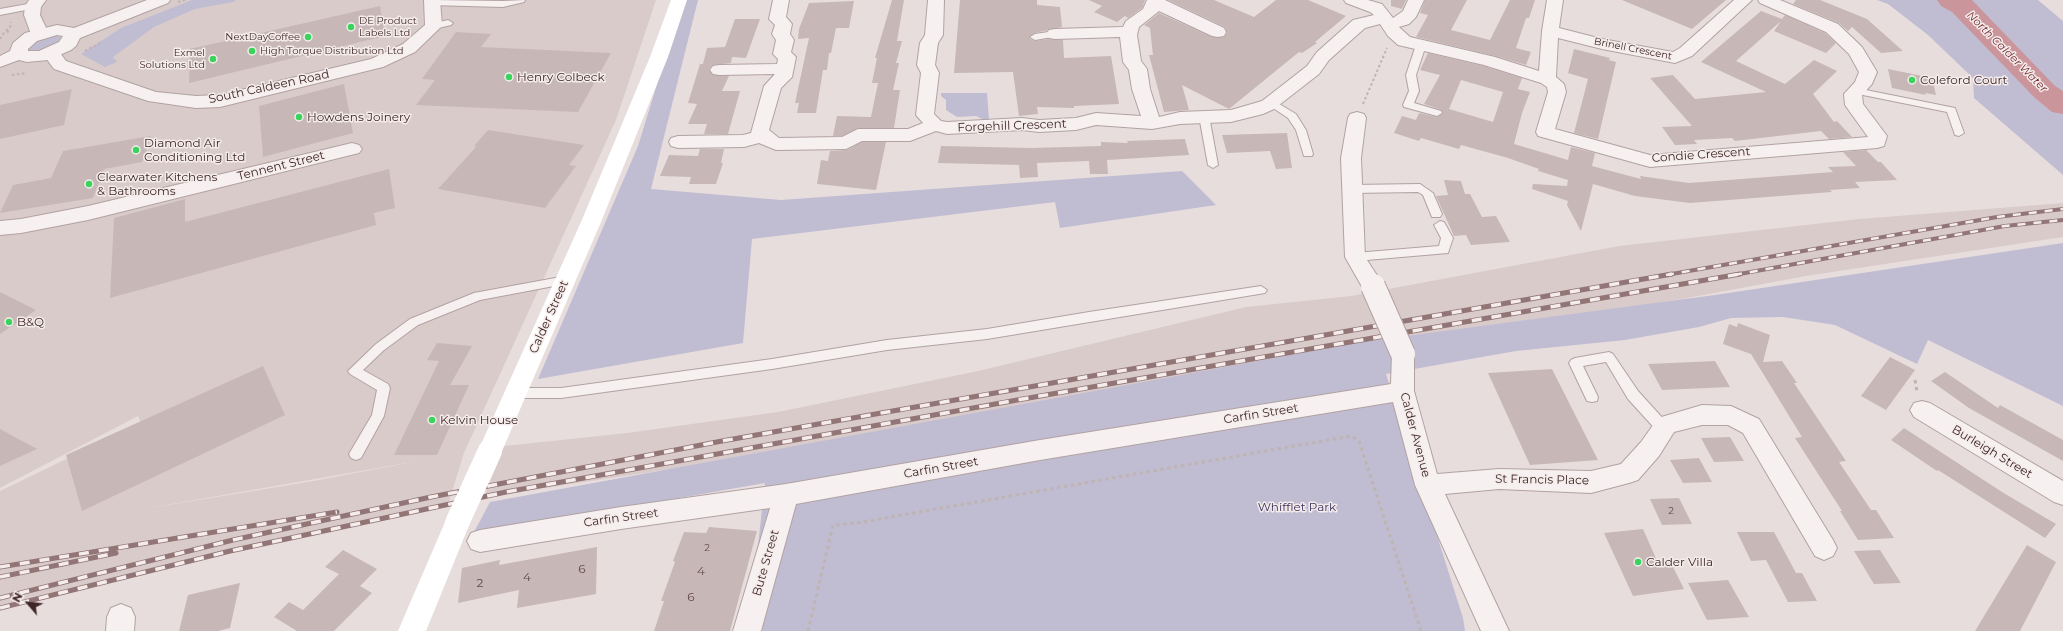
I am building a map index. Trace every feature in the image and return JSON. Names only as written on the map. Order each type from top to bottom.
[{"type":"main road","name":"Calder Street","points":[[412,631],[457,523],[591,222],[659,57],[679,0]]},
{"type":"street","points":[[72,35],[162,0]]},
{"type":"street","points":[[781,0],[778,19],[784,24],[781,34],[785,40],[782,54],[787,57],[785,69],[783,77],[773,86],[759,131],[776,144],[846,144],[858,135],[910,135],[934,125],[925,115],[930,73],[926,65],[930,43],[934,35],[936,0]]},
{"type":"street","points":[[1352,0],[1376,8],[1404,41],[1489,61],[1547,79],[1550,30],[1555,0]]},
{"type":"street","name":"Forgehill Crescent","points":[[934,125],[947,128],[1022,124],[1039,126],[1076,124],[1096,119],[1152,122],[1204,116],[1231,116],[1257,110],[1271,102],[1314,70],[1323,56],[1359,24],[1389,25],[1403,20],[1410,13],[1416,0]]},
{"type":"street","name":"Brinell Crescent","points":[[1550,30],[1602,44],[1675,58],[1686,52],[1744,0]]},
{"type":"street","points":[[1766,0],[1832,28],[1856,51],[1868,72],[1863,84],[1856,92]]},
{"type":"street","points":[[1152,122],[1141,89],[1138,69],[1132,62],[1130,32],[1132,26],[1151,11],[1155,1],[1218,32]]},
{"type":"street","name":"South Caldeen Road","points":[[52,54],[60,65],[154,97],[196,102],[220,100],[377,63],[409,48],[441,25],[433,2]]},
{"type":"street","points":[[36,3],[32,15],[40,34]]},
{"type":"street","points":[[20,54],[19,48],[23,43],[40,34],[57,30],[68,32],[72,35]]},
{"type":"street","points":[[1056,34],[1130,32]]},
{"type":"street","points":[[1089,52],[1091,34]]},
{"type":"street","points":[[0,62],[20,54],[33,57],[52,54],[70,42],[72,35]]},
{"type":"street","points":[[720,70],[785,69]]},
{"type":"street","name":"Condie Crescent","points":[[1547,79],[1555,84],[1557,92],[1546,132],[1650,161],[1877,142],[1878,136],[1854,105],[1853,94],[1856,92]]},
{"type":"street","name":"Calder Avenue","points":[[1357,125],[1351,158],[1355,257],[1373,286],[1403,354],[1402,391],[1428,484],[1495,631]]},
{"type":"street","points":[[678,142],[744,141],[763,135]]},
{"type":"street","name":"Tennent Street","points":[[0,228],[21,226],[88,213],[352,149]]},
{"type":"street","name":"Carfin Street","points":[[480,540],[621,518],[786,495],[1040,450],[1402,391]]},
{"type":"street","name":"Burleigh Street","points":[[1922,410],[2063,494]]},
{"type":"street","points":[[1663,428],[1666,425],[1702,415],[1731,416],[1751,426],[1824,548]]},
{"type":"street","name":"St Francis Place","points":[[1428,484],[1499,479],[1591,482],[1629,473],[1650,449],[1663,428]]},
{"type":"street","name":"Bute Street","points":[[746,631],[786,495]]},
{"type":"lane","points":[[433,2],[503,4],[521,0]]},
{"type":"lane","points":[[0,12],[36,3]]},
{"type":"lane","points":[[1035,37],[1056,34]]},
{"type":"lane","points":[[1421,45],[1411,75],[1414,90],[1408,105],[1437,112]]},
{"type":"lane","points":[[1856,92],[1951,110],[1959,133]]},
{"type":"lane","points":[[1271,102],[1292,116],[1301,130],[1308,154]]},
{"type":"lane","points":[[1204,116],[1214,165]]},
{"type":"lane","points":[[1352,189],[1420,188],[1428,193],[1447,238],[1444,250],[1355,257]]},
{"type":"lane","points":[[356,454],[378,416],[384,388],[354,371],[380,347],[414,322],[478,296],[568,275]]},
{"type":"lane","points":[[516,393],[561,393],[772,364],[887,345],[987,334],[1128,309],[1261,290]]},
{"type":"lane","points":[[1592,397],[1575,363],[1609,357],[1633,395],[1663,428]]},
{"type":"path","points":[[1357,125],[1389,25]]},
{"type":"path","points":[[808,631],[833,525],[857,523],[1351,436],[1359,441],[1421,631]]},
{"type":"shaded area","points":[[0,0],[656,0],[616,120],[464,453],[448,505],[233,550],[0,606],[0,491],[141,423],[138,416],[0,488]],"holes":[[[418,461],[313,481],[138,510]]]},
{"type":"shaded area","points":[[2063,203],[2063,237],[1806,276],[1590,316],[758,456],[484,497],[504,446],[627,433],[778,412],[978,371],[1246,307],[1351,296],[1619,246],[1859,219]]},
{"type":"green space","points":[[192,0],[236,0],[233,2],[195,9],[154,27],[113,57],[117,62],[105,67],[81,54],[121,28]]},
{"type":"green space","points":[[683,0],[698,0],[651,189],[781,200],[1182,171],[1216,205],[1060,228],[1055,202],[752,239],[743,343],[538,379],[638,146]]},
{"type":"green space","points":[[1877,0],[2038,0],[2063,21],[2063,175],[1974,98],[1973,78],[1928,35],[1888,4]]},
{"type":"green space","points":[[52,34],[59,35],[61,39],[58,44],[41,52],[25,51],[26,43]]},
{"type":"green space","points":[[941,93],[987,93],[989,119],[982,119],[976,116],[957,117],[946,110],[946,100],[941,96]]},
{"type":"green space","name":"Whifflet Park","points":[[2063,243],[2063,406],[1928,340],[1917,364],[1835,325],[1783,317],[1731,318],[1699,327],[1625,340],[1516,351],[1386,374],[1463,618],[1465,631],[744,631],[758,545],[765,483],[473,534],[490,502],[1361,342],[1715,295]]},
{"type":"building","points":[[892,0],[904,0],[897,41],[902,41],[896,63],[899,63],[893,90],[900,90],[894,128],[858,128],[842,136],[833,136],[837,116],[871,117],[878,83],[872,83],[877,58],[875,58]]},
{"type":"building","points":[[960,0],[1037,0],[1037,5],[1060,7],[1062,27],[1035,33],[1029,38],[1035,41],[1048,39],[1063,40],[1064,58],[1111,56],[1119,104],[1074,106],[1074,108],[1037,107],[1038,114],[1019,116],[1013,72],[954,73]]},
{"type":"building","points":[[1089,0],[1145,0],[1142,8],[1128,18],[1125,16],[1117,22],[1094,12],[1102,6]]},
{"type":"building","points":[[1168,0],[1214,0],[1254,17],[1276,0],[1308,0],[1346,16],[1315,42],[1317,43],[1302,53],[1299,52],[1229,109],[1182,85],[1189,110],[1164,112],[1149,55],[1153,55],[1150,28],[1144,25],[1159,13],[1212,37],[1224,37],[1227,33],[1225,27]]},
{"type":"building","points":[[1391,0],[1406,0],[1402,9],[1391,6]]},
{"type":"building","points":[[1425,0],[1467,0],[1451,30],[1490,40],[1510,0],[1535,0],[1529,18],[1526,18],[1516,48],[1531,52],[1526,65],[1416,37],[1428,15],[1420,13]]},
{"type":"building","points":[[1622,0],[1726,0],[1692,29]]},
{"type":"building","points":[[1796,0],[1820,0],[1867,19],[1903,51],[1881,53],[1852,27],[1848,31],[1839,23],[1793,4]]},
{"type":"building","points":[[854,1],[849,28],[836,28],[831,53],[829,53],[827,70],[823,70],[816,113],[797,113],[799,103],[795,103],[809,38],[798,39],[799,29],[809,3]]},
{"type":"building","points":[[380,6],[385,36],[189,83],[190,49]]},
{"type":"building","points":[[1761,11],[1782,19],[1785,15],[1825,33],[1836,43],[1826,53],[1774,31],[1781,21],[1736,61],[1785,84],[1814,60],[1837,71],[1813,94],[1834,122],[1837,121],[1852,137],[1829,139],[1821,131],[1735,141],[1732,138],[1694,140],[1697,144],[1675,145],[1662,127],[1692,126],[1650,78],[1673,75],[1695,99],[1766,92],[1701,62]]},
{"type":"building","points":[[735,19],[760,19],[746,58],[732,57],[731,63],[713,65],[709,69],[713,75],[729,76],[722,91],[740,91],[728,134],[704,134],[707,124],[688,124],[697,104],[688,103],[700,64],[703,64],[707,48],[725,47]]},
{"type":"building","points":[[456,32],[491,34],[481,47],[611,53],[578,112],[416,105],[435,80],[422,79]]},
{"type":"building","points":[[1574,49],[1610,58],[1609,60],[1616,62],[1598,139],[1574,133],[1588,79],[1568,73]]},
{"type":"building","points":[[1428,53],[1484,66],[1522,78],[1518,89],[1530,92],[1522,113],[1514,144],[1568,160],[1571,147],[1595,153],[1592,166],[1641,179],[1640,176],[1689,183],[1833,172],[1828,167],[1856,166],[1843,152],[1866,150],[1878,162],[1881,162],[1897,180],[1855,182],[1860,188],[1830,190],[1832,192],[1690,203],[1635,196],[1593,184],[1581,231],[1567,205],[1568,201],[1532,189],[1533,184],[1567,186],[1568,180],[1538,171],[1539,169],[1508,158],[1461,145],[1459,149],[1421,138],[1419,141],[1394,133],[1402,116],[1416,120],[1419,113],[1437,117],[1443,113],[1441,110],[1424,104],[1440,75],[1420,70]],"holes":[[[1461,80],[1503,92],[1493,122],[1449,109]]]},
{"type":"building","name":"Coleford Court","points":[[1888,69],[1932,78],[1936,95],[1925,93],[1926,95],[1892,88]]},
{"type":"building","points":[[344,84],[353,133],[263,157],[259,106]]},
{"type":"building","points":[[72,89],[64,125],[0,139],[0,105]]},
{"type":"building","points":[[488,130],[584,145],[569,165],[576,166],[545,208],[438,189],[476,147],[474,146]]},
{"type":"building","points":[[1287,133],[1292,168],[1276,169],[1270,151],[1227,153],[1222,135]]},
{"type":"building","points":[[151,136],[142,162],[104,169],[93,198],[0,213],[13,185],[51,178],[63,151]]},
{"type":"building","points":[[1185,139],[1189,155],[1107,160],[1108,174],[1090,174],[1089,161],[1037,163],[1038,177],[1020,178],[1019,165],[938,163],[941,146],[1032,148],[1101,146],[1101,142],[1128,143],[1127,141]]},
{"type":"building","points":[[862,142],[886,142],[876,190],[817,184],[821,160],[828,161],[830,151],[847,150]]},
{"type":"building","points":[[700,149],[724,149],[721,163],[723,163],[716,184],[689,184],[691,177],[660,176],[669,155],[698,156]]},
{"type":"building","points":[[389,169],[395,208],[374,213],[376,225],[110,298],[114,218],[185,199],[185,222]]},
{"type":"building","points":[[1444,180],[1461,181],[1465,194],[1470,194],[1482,217],[1496,216],[1510,242],[1471,245],[1466,235],[1454,236],[1436,196],[1448,195]]},
{"type":"building","name":"B&Q","points":[[0,292],[36,310],[0,334]]},
{"type":"building","points":[[1738,323],[1770,335],[1763,362],[1782,361],[1797,383],[1794,383],[1846,461],[1839,462],[1871,510],[1876,510],[1894,538],[1858,540],[1840,511],[1842,511],[1795,438],[1802,437],[1751,354],[1723,344],[1729,324],[1737,327]]},
{"type":"building","name":"Kelvin House","points":[[437,343],[472,346],[450,385],[469,385],[437,455],[394,455],[439,361],[427,360]]},
{"type":"building","points":[[1890,357],[1915,370],[1886,410],[1861,396]]},
{"type":"building","points":[[1715,361],[1730,387],[1662,390],[1648,364]]},
{"type":"building","points":[[263,366],[285,415],[82,511],[66,455]]},
{"type":"building","points":[[1552,369],[1598,460],[1530,465],[1488,373]]},
{"type":"building","points":[[1945,372],[1998,408],[2000,405],[2063,440],[2063,461],[1969,408],[1931,381]]},
{"type":"building","points":[[1904,428],[2002,492],[2056,524],[2045,538],[1938,470],[1937,471],[1891,440]]},
{"type":"building","points":[[0,429],[37,449],[0,466]]},
{"type":"building","points":[[1730,437],[1744,461],[1714,462],[1701,438]]},
{"type":"building","points":[[1699,458],[1712,482],[1683,483],[1670,460]]},
{"type":"building","points":[[1679,498],[1692,524],[1662,525],[1650,499]]},
{"type":"building","points":[[709,527],[757,531],[730,631],[654,631],[664,601],[661,601],[675,562],[673,561],[684,532],[706,533]]},
{"type":"building","name":"Calder Villa","points":[[1643,529],[1658,563],[1671,563],[1684,589],[1633,596],[1604,533]]},
{"type":"building","points":[[1737,532],[1774,532],[1796,573],[1802,573],[1817,601],[1788,602],[1766,560],[1751,561]]},
{"type":"building","points":[[2027,545],[2056,562],[2020,631],[1975,631]]},
{"type":"building","points":[[597,547],[596,594],[517,608],[519,590],[458,603],[462,568],[500,560],[499,565]]},
{"type":"building","points":[[343,550],[377,569],[360,586],[372,593],[334,631],[297,631],[274,617],[289,602],[303,610],[339,574],[325,567]]},
{"type":"building","points":[[1880,550],[1901,583],[1874,584],[1854,551]]},
{"type":"building","points":[[1728,580],[1749,617],[1707,620],[1688,583]]},
{"type":"building","points":[[240,583],[230,628],[218,631],[179,631],[188,595]]},
{"type":"waterway","name":"North Calder Water","points":[[1950,0],[1962,6],[2045,92],[2063,105]]},
{"type":"railway","points":[[1666,275],[1997,217],[2063,209]]},
{"type":"railway","points":[[1734,275],[2005,226],[2063,220]]},
{"type":"railway","points":[[0,598],[233,540],[431,497],[722,441],[1672,274]]},
{"type":"railway","points":[[0,608],[230,551],[506,492],[1023,399],[1740,274]]},
{"type":"railway","points":[[0,567],[337,512]]},
{"type":"railway","points":[[0,577],[116,553]]},
{"type":"place","name":"DE Product Labels Ltd","points":[[351,27]]},
{"type":"place","name":"NextDayCoffee","points":[[308,37]]},
{"type":"place","name":"High Torque Distribution Ltd","points":[[252,51]]},
{"type":"place","name":"Exmel Solutions Ltd","points":[[213,59]]},
{"type":"place","name":"Henry Colbeck","points":[[509,77]]},
{"type":"place","name":"Coleford Court","points":[[1912,80]]},
{"type":"place","name":"Howdens Joinery","points":[[299,117]]},
{"type":"place","name":"Diamond Air Conditioning Ltd","points":[[136,150]]},
{"type":"place","name":"Clearwater Kitchens & Bathrooms","points":[[89,184]]},
{"type":"place","name":"B&Q","points":[[9,322]]},
{"type":"place","name":"Kelvin House","points":[[432,420]]},
{"type":"place","name":"Calder Villa","points":[[1638,562]]}]
